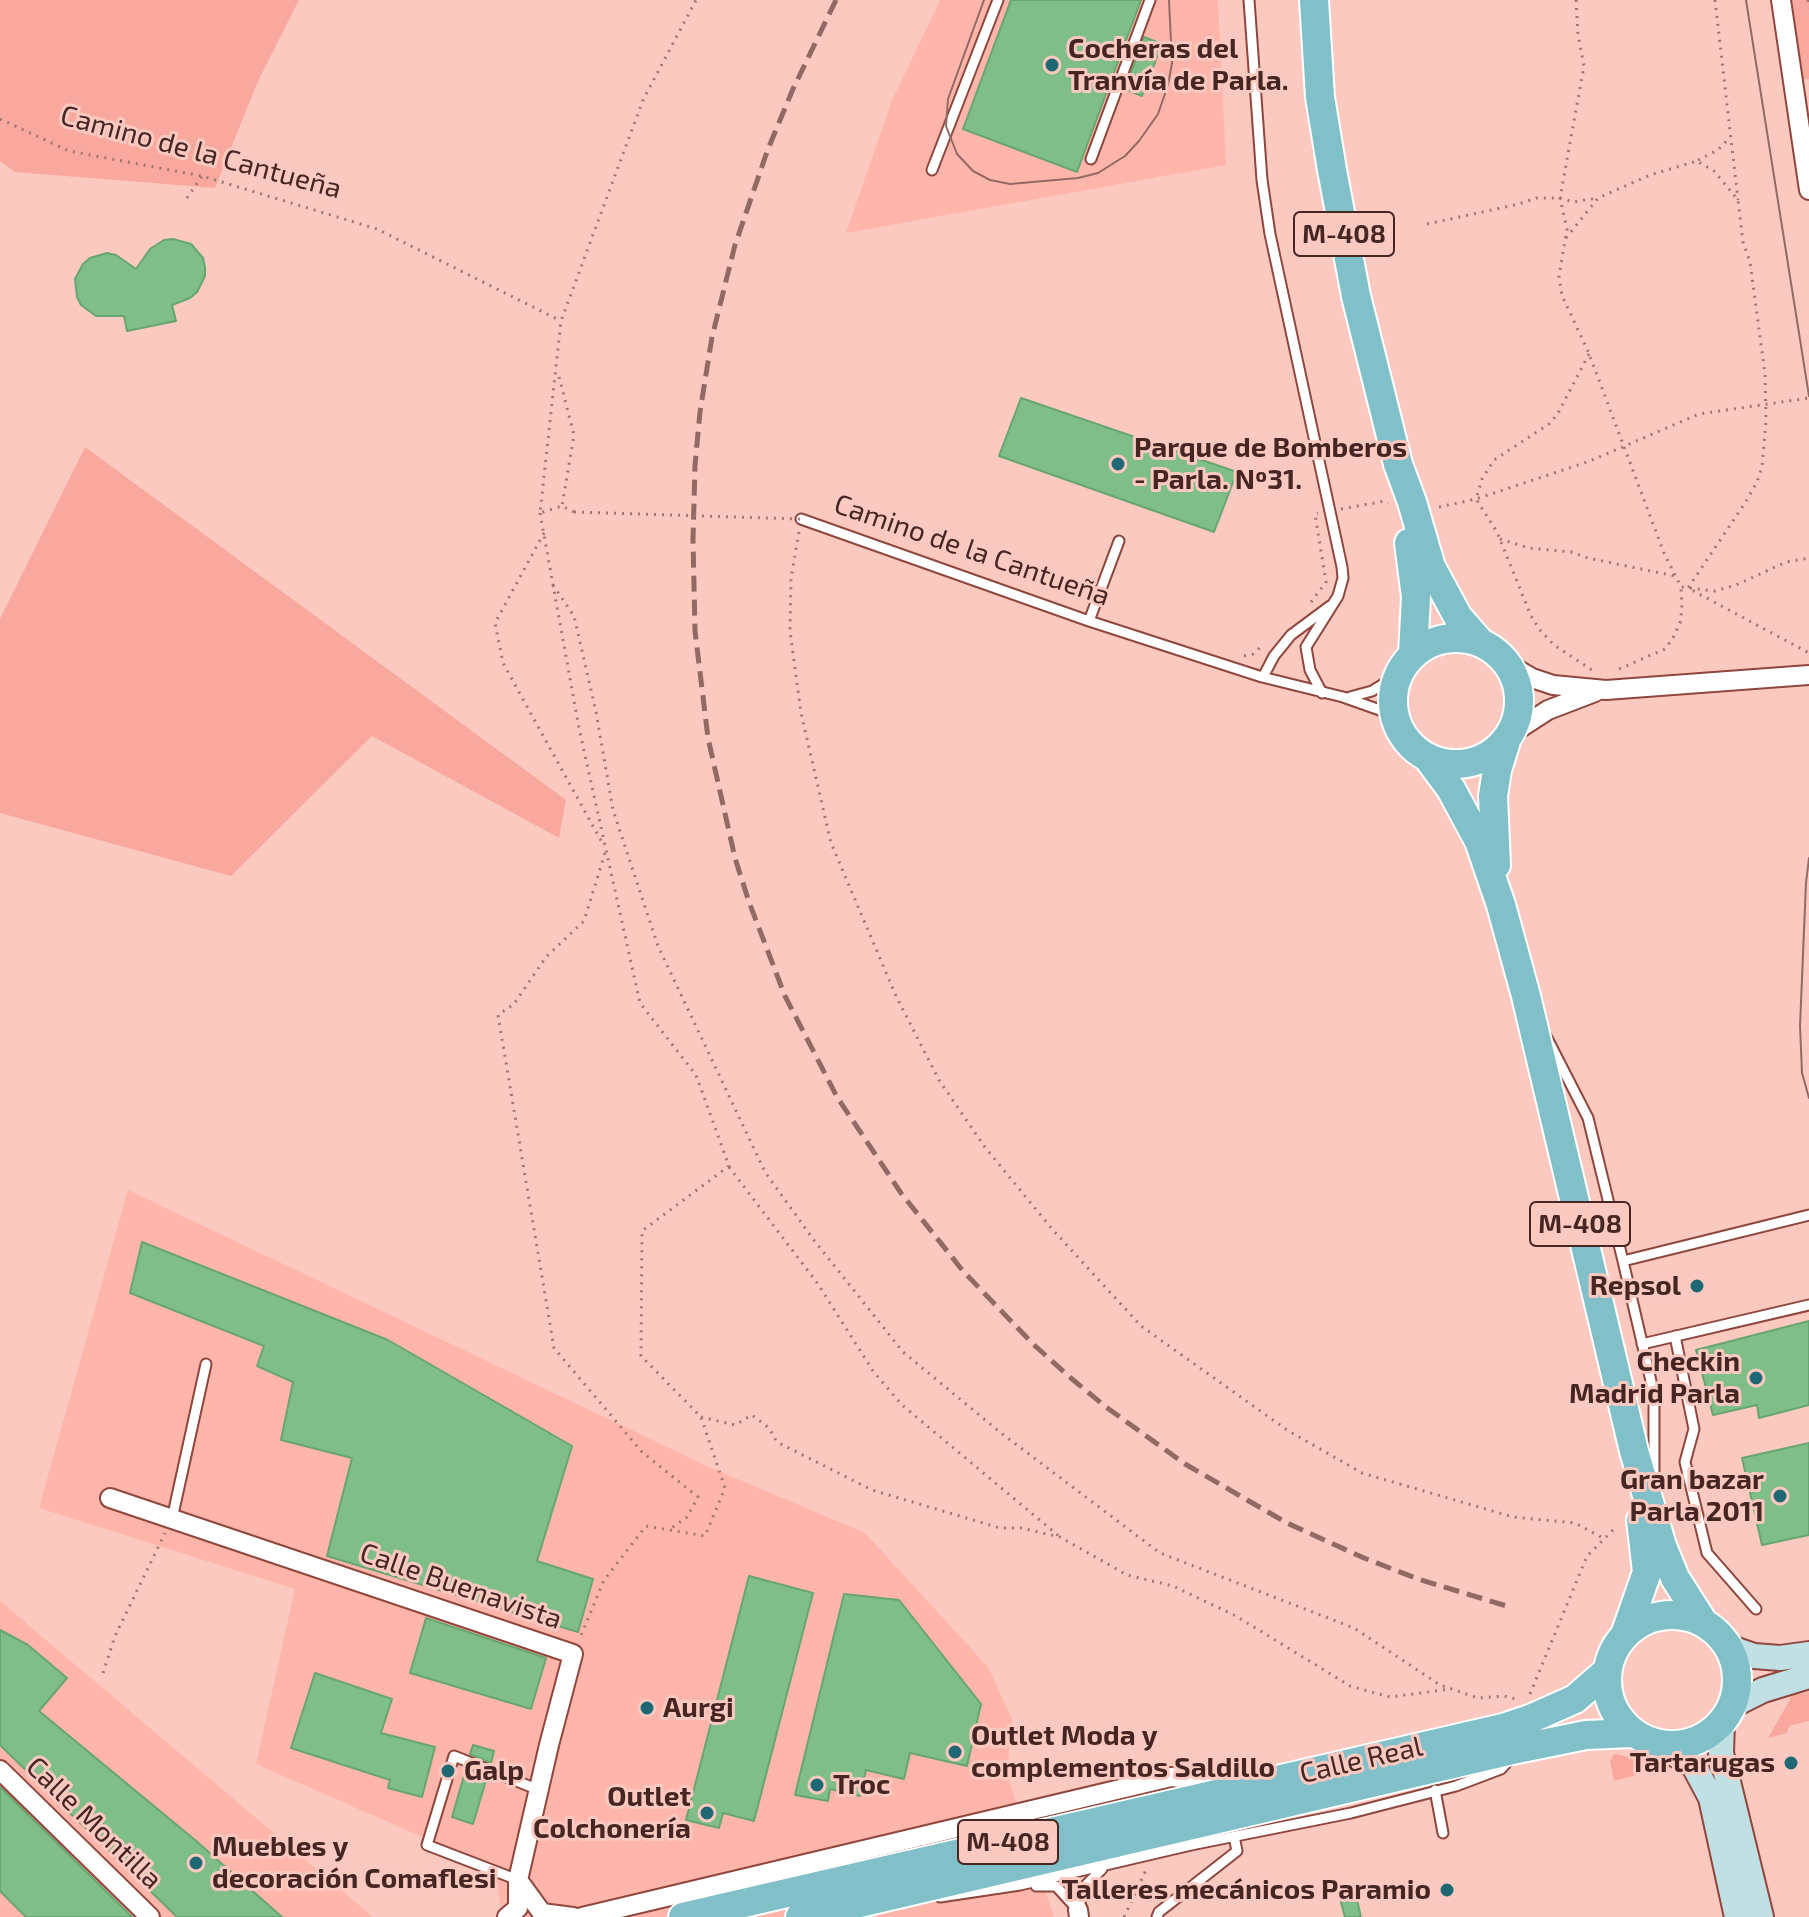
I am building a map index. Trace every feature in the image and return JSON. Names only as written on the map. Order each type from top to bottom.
[{"type":"main road","name":"M-408","points":[[1314,0],[1320,97],[1332,170],[1356,296],[1407,504],[1414,565],[1416,597],[1405,665],[1393,695],[1394,715],[1407,740],[1428,758],[1451,789],[1479,841],[1501,905],[1526,996],[1648,1517],[1647,1572],[1626,1632],[1613,1650],[1606,1672]]},
{"type":"main road","name":"M-408","points":[[1407,504],[1431,567],[1458,617],[1479,641],[1508,664],[1517,681],[1520,699],[1518,717],[1497,770],[1493,796],[1493,840],[1501,905]]},
{"type":"main road","points":[[1405,665],[1428,644],[1444,638],[1462,637],[1479,641]]},
{"type":"main road","points":[[1428,758],[1449,764],[1470,763],[1489,755],[1508,738]]},
{"type":"main road","name":"M-408","points":[[1648,1517],[1675,1578],[1703,1622],[1728,1647]]},
{"type":"main road","points":[[1626,1632],[1643,1621],[1663,1615],[1683,1616],[1703,1622]]},
{"type":"main road","points":[[1728,1647],[1754,1656],[1780,1658],[1809,1654]]},
{"type":"main road","points":[[1728,1647],[1736,1666],[1737,1686],[1721,1753],[1761,1917]]},
{"type":"main road","points":[[1606,1672],[1606,1689],[1611,1706],[1632,1733]]},
{"type":"main road","name":"Calle Real","points":[[683,1917],[1530,1719],[1575,1699],[1606,1672]]},
{"type":"main road","points":[[1662,1746],[1685,1745],[1706,1737],[1728,1714],[1763,1690],[1809,1676]]},
{"type":"main road","name":"M-408","points":[[1632,1733],[1662,1746]]},
{"type":"main road","name":"Calle Real","points":[[800,1917],[1520,1748],[1586,1735],[1632,1733]]},
{"type":"main road","points":[[1662,1746],[1694,1766],[1711,1798],[1737,1917]]},
{"type":"street","points":[[1781,0],[1809,190]]},
{"type":"street","points":[[1508,664],[1532,678],[1553,685],[1606,690],[1809,675]]},
{"type":"street","points":[[1508,738],[1548,710],[1606,690]]},
{"type":"street","name":"Calle Buenavista","points":[[110,1498],[573,1654],[518,1880],[518,1908],[507,1917]]},
{"type":"street","points":[[582,1917],[1171,1777],[1213,1781],[1332,1766]]},
{"type":"street","name":"Calle Montilla","points":[[0,1770],[150,1917]]},
{"type":"street","points":[[518,1880],[542,1913],[573,1917]]},
{"type":"lane","points":[[932,170],[998,0]]},
{"type":"lane","points":[[1091,159],[1150,0]]},
{"type":"lane","points":[[1249,0],[1262,180],[1270,234],[1343,578],[1333,604],[1306,647],[1310,670],[1322,693]]},
{"type":"lane","name":"Camino de la Cantueña","points":[[801,519],[1089,621],[1394,715]]},
{"type":"lane","points":[[1089,621],[1119,541]]},
{"type":"lane","points":[[1263,677],[1274,656],[1291,635],[1333,604]]},
{"type":"lane","points":[[1343,697],[1359,696],[1405,665]]},
{"type":"lane","points":[[1526,996],[1588,1118],[1623,1261],[1654,1394],[1648,1517]]},
{"type":"lane","points":[[1623,1261],[1809,1215]]},
{"type":"lane","points":[[1642,1344],[1809,1305]]},
{"type":"lane","points":[[1675,1336],[1694,1429],[1685,1462],[1707,1553],[1756,1609]]},
{"type":"lane","points":[[172,1519],[206,1364]]},
{"type":"lane","points":[[906,1892],[926,1898],[1020,1885],[1351,1813],[1456,1786],[1501,1769],[1520,1748]]},
{"type":"lane","points":[[518,1880],[427,1845],[454,1756],[539,1790]]},
{"type":"lane","points":[[1435,1790],[1443,1833]]},
{"type":"lane","points":[[1157,1917],[1159,1912],[1237,1851],[1234,1836]]},
{"type":"lane","points":[[1079,1913],[1084,1887],[1104,1867]]},
{"type":"lane","points":[[1020,1885],[1056,1886],[1079,1913]]},
{"type":"path","points":[[696,0],[643,100],[561,321],[540,513],[579,728],[640,1003],[696,1075],[729,1166],[818,1284],[873,1371],[902,1405],[1060,1537],[1127,1575],[1173,1586],[1236,1616],[1350,1686],[1390,1697],[1452,1689]]},
{"type":"path","points":[[1576,0],[1584,66],[1560,198],[1567,229],[1559,276],[1562,296],[1589,354],[1649,518],[1681,587],[1680,623],[1665,649],[1613,672]]},
{"type":"path","points":[[1688,588],[1757,482],[1762,467],[1766,406],[1761,344],[1738,200],[1715,0]]},
{"type":"path","points":[[1808,0],[1809,8]]},
{"type":"path","name":"Camino de la Cantueña","points":[[0,119],[69,151],[202,176],[377,229],[561,321]]},
{"type":"path","points":[[1427,224],[1536,198],[1560,198],[1573,202],[1598,198],[1650,175],[1697,161],[1718,150],[1730,137]]},
{"type":"path","points":[[1697,161],[1714,171],[1738,200]]},
{"type":"path","points":[[187,198],[202,176]]},
{"type":"path","points":[[1566,238],[1598,198]]},
{"type":"path","points":[[1589,354],[1557,415],[1549,424],[1494,460],[1482,479],[1476,499],[1500,539],[1531,616],[1540,630],[1554,645],[1594,671]]},
{"type":"path","points":[[540,513],[562,506],[574,435],[563,385],[557,374]]},
{"type":"path","points":[[1306,609],[1326,582],[1315,514],[1385,501],[1392,507],[1407,504],[1435,507],[1476,499],[1590,461],[1699,414],[1809,398]]},
{"type":"path","name":"Camino de la Cantueña","points":[[562,506],[574,512],[801,519]]},
{"type":"path","points":[[801,519],[791,578],[790,631],[801,713],[831,843],[896,996],[939,1080],[984,1146],[1052,1229],[1141,1326],[1287,1430],[1362,1473],[1513,1517],[1575,1523],[1603,1538]]},
{"type":"path","points":[[544,533],[495,623],[503,663],[606,851],[584,921],[546,957],[514,1004],[498,1015],[554,1348],[642,1452],[698,1497],[687,1517],[670,1530]]},
{"type":"path","points":[[1500,539],[1529,548],[1571,552],[1676,576]]},
{"type":"path","points":[[1681,587],[1715,591],[1786,562],[1809,558]]},
{"type":"path","points":[[553,585],[574,616],[596,712],[613,810],[658,946],[765,1172],[813,1239],[903,1352],[1001,1433],[1160,1553],[1354,1628],[1440,1685],[1478,1698],[1504,1696],[1527,1701],[1587,1556],[1614,1526],[1648,1517]]},
{"type":"path","points":[[1688,588],[1809,653]]},
{"type":"path","points":[[1223,664],[1227,654],[1237,657],[1253,654],[1271,638]]},
{"type":"path","points":[[573,1654],[604,1580],[646,1526],[705,1536],[725,1488],[701,1417],[641,1356],[642,1231],[729,1166]]},
{"type":"path","points":[[701,1417],[735,1425],[752,1415],[769,1428],[777,1442],[872,1490],[1000,1528],[1021,1528],[1060,1537]]},
{"type":"path","points":[[103,1673],[127,1610],[172,1519]]},
{"type":"path","points":[[1124,1917],[1150,1862]]},
{"type":"shaded area","points":[[0,0],[299,0],[258,81],[215,188],[15,172],[0,161]]},
{"type":"shaded area","points":[[940,0],[1218,0],[1226,165],[846,233],[891,103]]},
{"type":"shaded area","points":[[1781,0],[1809,0],[1809,79],[1793,80]]},
{"type":"shaded area","points":[[85,447],[566,800],[559,838],[372,736],[231,876],[0,813],[0,619]]},
{"type":"shaded area","points":[[128,1190],[709,1467],[865,1533],[988,1667],[1012,1719],[1007,1774],[1054,1917],[502,1917],[495,1869],[256,1764],[295,1589],[39,1508]]},
{"type":"shaded area","points":[[0,1601],[373,1917],[0,1917]]},
{"type":"shaded area","points":[[1809,1692],[1809,1721],[1789,1726],[1787,1733],[1768,1738],[1792,1696]]},
{"type":"shaded area","points":[[1614,1754],[1667,1767],[1614,1781],[1610,1761]]},
{"type":"building","name":"Cocheras del Tranvía de Parla.","points":[[1011,0],[1141,0],[1077,172],[963,129]]},
{"type":"building","points":[[1144,37],[1162,44],[1142,96],[1125,89]]},
{"type":"building","points":[[164,240],[191,244],[203,258],[205,267],[205,276],[197,292],[172,305],[176,321],[127,331],[124,316],[96,316],[81,305],[75,279],[90,258],[107,253],[116,255],[136,269],[150,249]]},
{"type":"building","name":"Parque de Bomberos - Parla. Nº31.","points":[[1021,398],[1237,472],[1214,532],[999,456]]},
{"type":"building","points":[[142,1242],[388,1340],[572,1446],[537,1561],[593,1579],[578,1632],[327,1556],[352,1458],[281,1440],[293,1382],[257,1366],[264,1346],[130,1293]]},
{"type":"building","name":"Checkin Madrid Parla","points":[[1809,1321],[1809,1405],[1759,1418],[1757,1405],[1713,1415],[1696,1350]]},
{"type":"building","name":"Gran bazar Parla 2011","points":[[1809,1443],[1809,1535],[1762,1545],[1742,1458]]},
{"type":"building","points":[[749,1576],[813,1593],[754,1821],[723,1813],[719,1828],[686,1820]]},
{"type":"building","points":[[844,1594],[899,1600],[981,1704],[967,1766],[910,1753],[904,1779],[866,1770],[860,1796],[830,1789],[828,1801],[795,1795]]},
{"type":"building","points":[[426,1618],[546,1658],[531,1709],[410,1673]]},
{"type":"building","points":[[0,1630],[28,1645],[67,1678],[39,1711],[195,1840],[282,1917],[177,1917],[0,1745]]},
{"type":"building","points":[[315,1673],[392,1699],[381,1733],[435,1747],[422,1797],[388,1788],[390,1780],[291,1748]]},
{"type":"building","points":[[473,1745],[494,1751],[491,1763],[470,1754]]},
{"type":"building","points":[[466,1769],[487,1777],[473,1824],[452,1817]]},
{"type":"building","points":[[0,1787],[132,1917],[26,1917],[0,1891]]},
{"type":"building","points":[[1354,1887],[1361,1917],[1345,1917],[1338,1891]]},
{"type":"tram line","points":[[984,0],[948,99],[946,126],[957,154],[973,171],[990,180],[1010,184],[1078,178],[1098,173],[1125,156],[1139,141],[1158,114],[1168,85],[1172,63],[1169,0]]},
{"type":"tram line","points":[[1746,0],[1809,396]]},
{"type":"tram line","points":[[1809,858],[1800,1026],[1802,1073],[1809,1098]]},
{"type":"railway","points":[[836,0],[768,149],[735,245],[712,337],[695,465],[695,631],[708,738],[735,858],[785,996],[837,1097],[901,1193],[963,1271],[1033,1344],[1072,1379],[1185,1464],[1287,1523],[1418,1579],[1510,1607]]},
{"type":"place","name":"Cocheras del Tranvía de Parla.","points":[[1052,65]]},
{"type":"place","name":"Parque de Bomberos - Parla. Nº31.","points":[[1118,464]]},
{"type":"place","name":"Repsol","points":[[1697,1286]]},
{"type":"place","name":"Checkin Madrid Parla","points":[[1756,1378]]},
{"type":"place","name":"Gran bazar Parla 2011","points":[[1780,1496]]},
{"type":"place","name":"Aurgi","points":[[647,1708]]},
{"type":"place","name":"Outlet Moda y complementos Saldillo","points":[[955,1752]]},
{"type":"place","name":"Tartarugas","points":[[1791,1763]]},
{"type":"place","name":"Galp","points":[[448,1771]]},
{"type":"place","name":"Troc","points":[[817,1785]]},
{"type":"place","name":"Outlet Colchonería","points":[[707,1813]]},
{"type":"place","name":"Muebles y decoración Comaflesi","points":[[196,1863]]},
{"type":"place","name":"Talleres mecánicos Paramio","points":[[1447,1890]]}]
